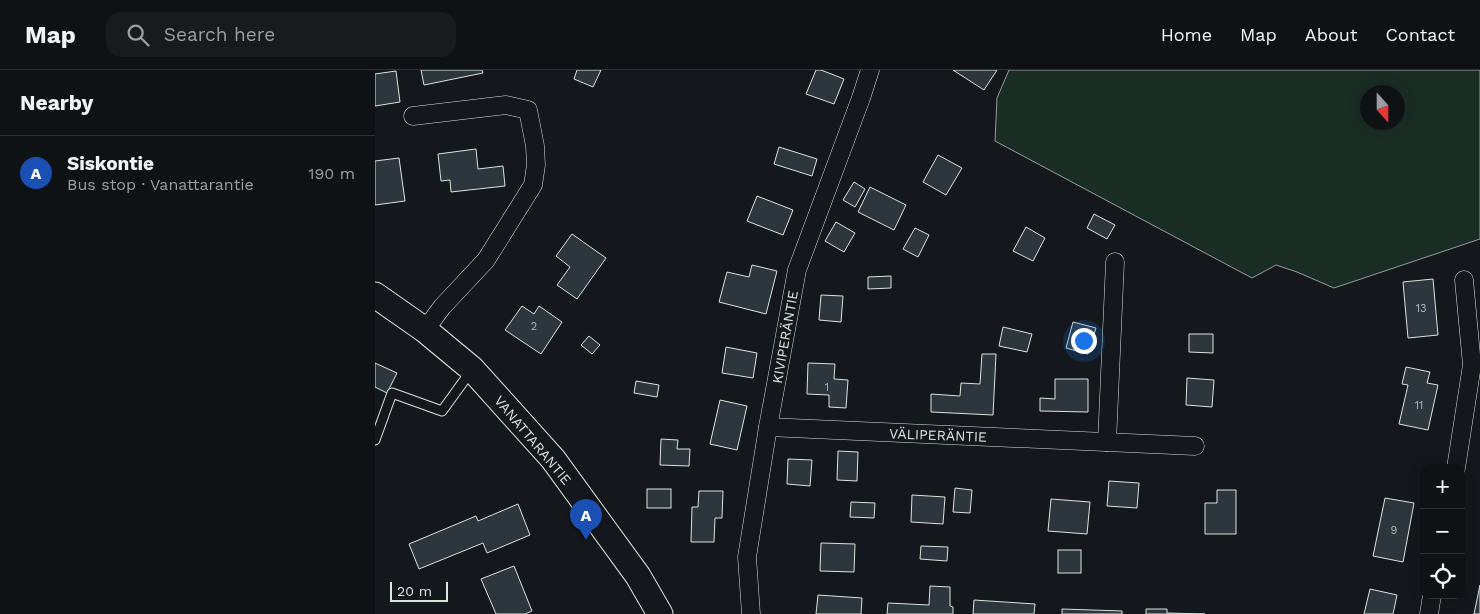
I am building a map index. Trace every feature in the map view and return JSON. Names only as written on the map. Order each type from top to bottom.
[{"type":"street","name":"KIVIPERÄNTIE","points":[[751,614],[747,557],[768,427],[797,270],[871,70]]},
{"type":"street","points":[[413,116],[507,105],[528,110],[535,146],[536,165],[533,185],[487,260],[442,307],[425,330]]},
{"type":"street","points":[[1107,442],[1115,262]]},
{"type":"street","points":[[1457,464],[1476,364],[1464,280]]},
{"type":"street","name":"VANATTARANTIE","points":[[375,295],[425,330],[472,369],[553,459],[638,576],[660,614]]},
{"type":"street","name":"VÄLIPERÄNTIE","points":[[768,427],[1195,446]]},
{"type":"street","points":[[1429,614],[1432,599]]},
{"type":"lane","points":[[375,440],[393,393],[442,411],[472,369]]},
{"type":"green space","points":[[1009,70],[1480,70],[1480,239],[1334,288],[1276,265],[1252,278],[995,141],[997,98]]},
{"type":"building","points":[[421,70],[482,70],[483,73],[424,85]]},
{"type":"building","points":[[577,70],[601,70],[593,87],[574,79]]},
{"type":"building","points":[[816,70],[821,70],[844,79],[834,104],[806,94]]},
{"type":"building","points":[[953,70],[997,70],[984,90]]},
{"type":"building","points":[[396,71],[400,102],[375,106],[375,74]]},
{"type":"building","points":[[779,147],[817,159],[812,176],[774,164]]},
{"type":"building","points":[[476,149],[478,169],[503,166],[505,186],[451,192],[450,180],[441,181],[438,154]]},
{"type":"building","points":[[938,155],[962,168],[946,195],[923,182]]},
{"type":"building","points":[[399,158],[405,201],[375,205],[375,161]]},
{"type":"building","points":[[854,182],[865,189],[855,207],[843,200]]},
{"type":"building","points":[[870,187],[906,205],[894,230],[858,212]]},
{"type":"building","points":[[757,196],[793,210],[783,235],[747,221]]},
{"type":"building","points":[[1094,214],[1115,225],[1107,239],[1087,228]]},
{"type":"building","points":[[836,222],[855,233],[844,252],[825,241]]},
{"type":"building","points":[[1026,227],[1045,238],[1033,261],[1013,251]]},
{"type":"building","points":[[915,228],[929,235],[918,257],[903,249]]},
{"type":"building","points":[[572,234],[606,258],[577,299],[557,285],[570,267],[556,256]]},
{"type":"building","points":[[752,265],[777,271],[766,314],[719,302],[727,272],[749,277]]},
{"type":"building","points":[[891,276],[891,288],[868,289],[868,277]]},
{"type":"building","points":[[1433,279],[1438,335],[1408,338],[1403,282]]},
{"type":"building","points":[[821,295],[843,296],[841,322],[819,320]]},
{"type":"building","points":[[522,306],[534,314],[539,306],[562,322],[541,354],[505,330]]},
{"type":"building","points":[[1073,322],[1096,328],[1088,354],[1066,348]]},
{"type":"building","points":[[1003,327],[1032,334],[1027,352],[999,346]]},
{"type":"building","points":[[1189,334],[1213,334],[1213,353],[1189,352]]},
{"type":"building","points":[[589,336],[600,345],[592,354],[581,345]]},
{"type":"building","points":[[726,347],[757,353],[753,378],[722,373]]},
{"type":"building","points":[[982,354],[996,354],[993,415],[931,412],[931,394],[960,396],[961,383],[980,384]]},
{"type":"building","points":[[375,363],[397,373],[387,393],[375,387]]},
{"type":"building","points":[[808,363],[835,364],[834,379],[848,380],[846,408],[829,407],[829,395],[807,394]]},
{"type":"building","points":[[1406,367],[1430,372],[1427,383],[1438,385],[1428,430],[1399,424],[1408,385],[1402,384]]},
{"type":"building","points":[[1187,378],[1214,380],[1212,407],[1186,405]]},
{"type":"building","points":[[1055,379],[1088,379],[1088,412],[1040,411],[1040,398],[1055,399]]},
{"type":"building","points":[[636,381],[659,385],[657,397],[634,393]]},
{"type":"building","points":[[720,400],[747,406],[737,450],[710,444]]},
{"type":"building","points":[[661,439],[678,440],[677,449],[690,449],[689,466],[660,465]]},
{"type":"building","points":[[838,451],[858,452],[857,481],[837,480]]},
{"type":"building","points":[[788,459],[812,460],[810,486],[787,484]]},
{"type":"building","points":[[1109,481],[1139,483],[1137,508],[1107,506]]},
{"type":"building","points":[[955,488],[972,490],[970,513],[953,512]]},
{"type":"building","points":[[647,489],[671,489],[671,508],[647,508]]},
{"type":"building","points":[[1217,490],[1236,490],[1236,534],[1205,534],[1205,503],[1217,503]]},
{"type":"building","points":[[699,491],[723,491],[722,518],[715,518],[714,542],[691,542],[692,507],[698,507]]},
{"type":"building","points":[[912,495],[945,497],[943,524],[911,522]]},
{"type":"building","points":[[1385,498],[1414,503],[1403,562],[1373,556]]},
{"type":"building","points":[[1051,499],[1090,502],[1087,534],[1048,531]]},
{"type":"building","points":[[851,502],[875,503],[874,518],[850,517]]},
{"type":"building","points":[[518,504],[530,535],[487,553],[483,543],[419,569],[409,544],[476,516],[478,521]]},
{"type":"building","points":[[821,543],[855,544],[854,572],[820,571]]},
{"type":"building","points":[[921,546],[948,547],[947,561],[920,559]]},
{"type":"building","points":[[1058,550],[1081,550],[1081,573],[1058,573]]},
{"type":"building","points":[[514,566],[532,611],[525,614],[496,614],[481,579]]},
{"type":"building","points":[[1480,585],[1480,614],[1474,614]]},
{"type":"building","points":[[930,586],[950,587],[950,606],[953,607],[953,614],[887,614],[888,603],[929,605]]},
{"type":"building","points":[[1370,589],[1397,595],[1393,614],[1364,614]]},
{"type":"building","points":[[818,595],[862,598],[861,614],[816,614]]},
{"type":"building","points":[[974,600],[1035,604],[1034,614],[973,614]]},
{"type":"building","points":[[1062,609],[1122,611],[1122,614],[1062,614]]},
{"type":"building","points":[[1146,609],[1167,609],[1167,613],[1205,614],[1146,614]]},
{"type":"place","name":"Siskontie","points":[[586,540]]}]
